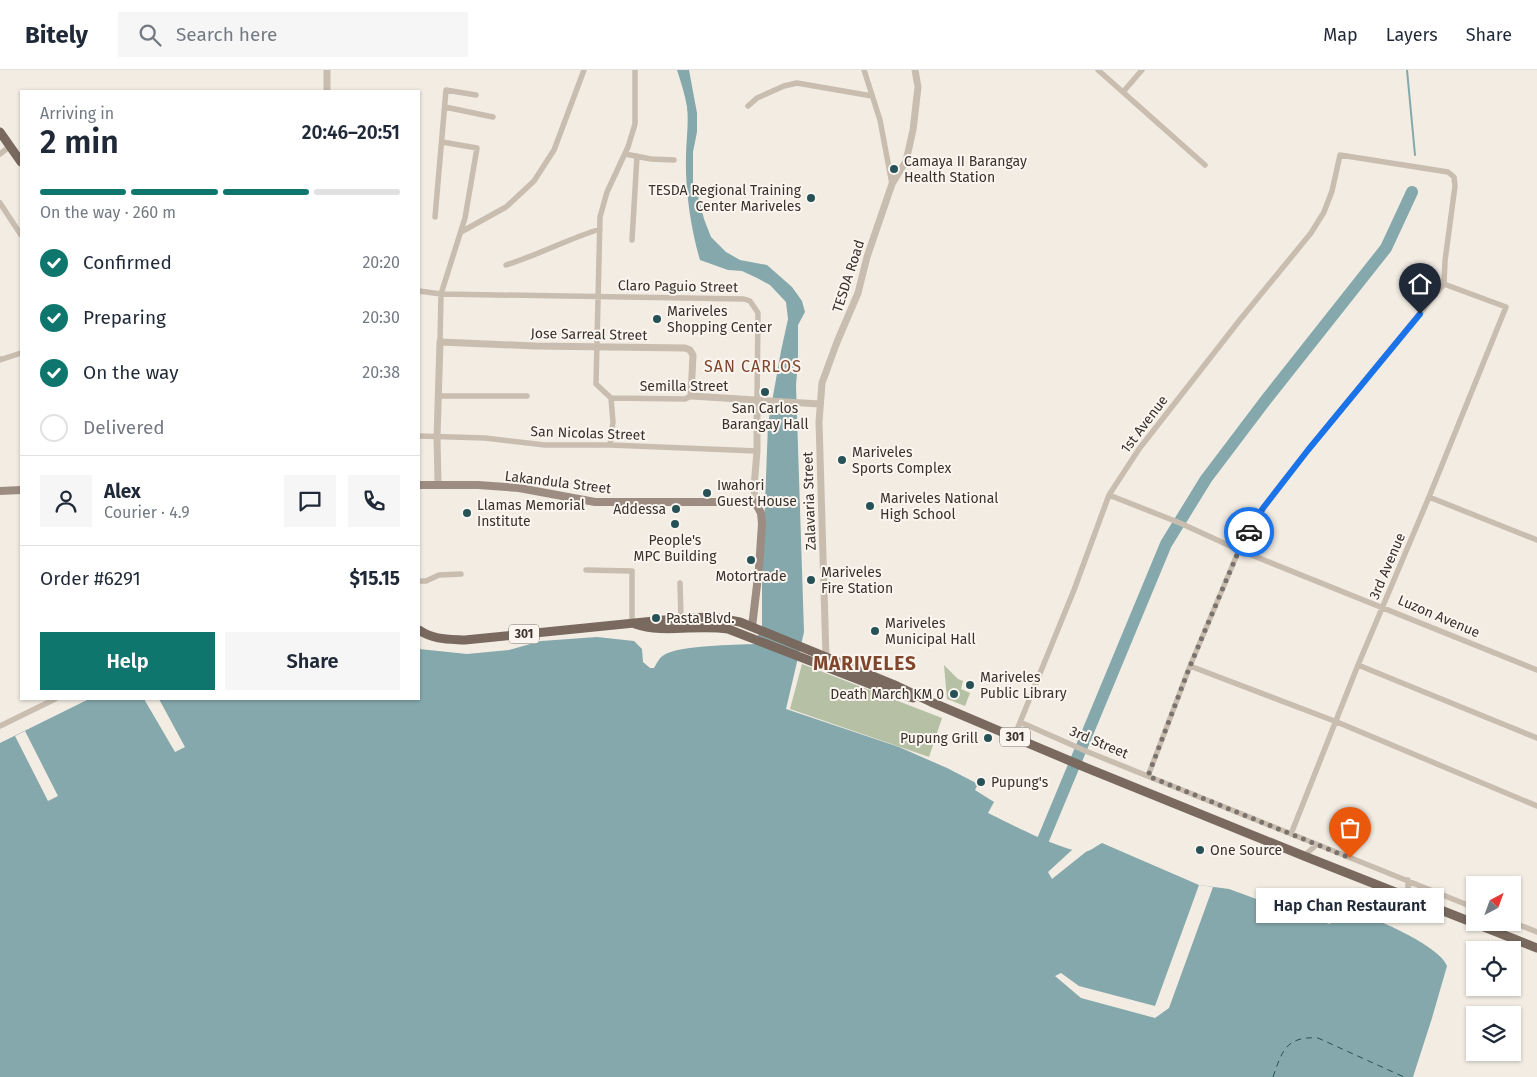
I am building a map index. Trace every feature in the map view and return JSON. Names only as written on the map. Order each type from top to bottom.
[{"type":"main road","points":[[0,132],[20,161]]},
{"type":"main road","name":"Lakandula Street","points":[[420,485],[438,484],[519,488],[594,502],[755,502]]},
{"type":"main road","points":[[0,491],[20,490]]},
{"type":"main road","points":[[755,502],[761,513],[762,524],[755,632]]},
{"type":"main road","name":"301","points":[[420,631],[441,639],[465,640],[681,619],[721,618],[740,622],[755,632],[893,693],[931,702]]},
{"type":"main road","name":"301","points":[[632,624],[646,628],[712,626],[755,632]]},
{"type":"main road","name":"301","points":[[807,654],[826,657],[1082,766],[1537,948]]},
{"type":"street","points":[[327,70],[327,90]]},
{"type":"street","points":[[461,232],[506,208],[534,180],[554,150],[584,70]]},
{"type":"street","points":[[610,445],[613,422],[611,398],[596,384],[600,217],[635,124],[635,70]]},
{"type":"street","points":[[864,70],[880,120],[892,184]]},
{"type":"street","name":"TESDA Road","points":[[820,404],[822,383],[836,342],[858,293],[867,257],[892,184],[906,161],[913,130],[918,87],[915,70]]},
{"type":"street","points":[[1123,92],[1142,70]]},
{"type":"street","points":[[1102,71],[1204,165]]},
{"type":"street","points":[[748,106],[757,98],[784,86],[797,83],[872,96]]},
{"type":"street","points":[[435,218],[446,90],[476,95]]},
{"type":"street","points":[[445,107],[492,117]]},
{"type":"street","points":[[438,484],[437,436],[441,294],[461,232],[477,148],[442,142]]},
{"type":"street","points":[[0,154],[10,146]]},
{"type":"street","points":[[625,154],[651,159],[674,160]]},
{"type":"street","name":"1st Avenue","points":[[1014,737],[1074,590],[1109,495],[1139,449],[1310,233],[1324,212],[1332,192],[1340,155],[1448,172],[1454,177],[1455,186],[1444,261],[1444,284]]},
{"type":"street","points":[[632,240],[637,156]]},
{"type":"street","points":[[0,203],[20,233]]},
{"type":"street","points":[[506,265],[530,257],[576,236],[600,229]]},
{"type":"street","points":[[1148,776],[1190,666],[1239,550],[1263,508],[1444,284]]},
{"type":"street","name":"3rd Avenue","points":[[1291,834],[1358,665],[1384,607],[1506,307],[1444,284]]},
{"type":"street","name":"Claro Paguio Street","points":[[420,292],[599,298],[736,298],[750,301],[758,313],[757,400]]},
{"type":"street","name":"Jose Sarreal Street","points":[[440,342],[685,348],[690,350],[693,355],[691,396]]},
{"type":"street","points":[[0,359],[20,352]]},
{"type":"street","points":[[438,396],[527,396]]},
{"type":"street","name":"Semilla Street","points":[[611,398],[685,400],[691,396],[820,404]]},
{"type":"street","points":[[755,502],[757,400]]},
{"type":"street","name":"Zalavaria Street","points":[[820,404],[826,657]]},
{"type":"street","name":"San Nicolas Street","points":[[420,436],[485,438],[545,445],[610,445],[757,451]]},
{"type":"street","name":"Luzon Avenue","points":[[1109,495],[1180,523],[1239,550],[1537,670]]},
{"type":"street","points":[[1429,497],[1537,540]]},
{"type":"street","points":[[586,570],[632,571],[632,624]]},
{"type":"street","points":[[420,580],[426,580],[439,575],[461,574]]},
{"type":"street","points":[[680,583],[681,619]]},
{"type":"street","points":[[1358,665],[1537,738]]},
{"type":"street","points":[[1190,666],[1337,722],[1537,806]]},
{"type":"street","points":[[0,726],[53,700]]},
{"type":"street","name":"3rd Street","points":[[1020,722],[1088,752],[1466,904]]},
{"type":"street","points":[[1304,856],[1316,845]]},
{"type":"street","points":[[1408,880],[1408,896]]},
{"type":"street","points":[[1521,926],[1537,932]]},
{"type":"green space","points":[[802,664],[942,718],[929,757],[790,709]]},
{"type":"green space","points":[[944,665],[958,679],[963,681],[961,689],[970,693],[965,706],[947,699]]},
{"type":"water","points":[[677,70],[689,70],[697,113],[697,132],[693,152],[693,184],[711,237],[726,252],[740,260],[767,265],[792,287],[802,301],[805,312],[798,325],[796,385],[804,632],[786,709],[899,747],[947,768],[978,784],[975,790],[994,802],[988,813],[1053,844],[1079,851],[1088,851],[1102,843],[1199,885],[1229,889],[1278,907],[1290,906],[1298,897],[1304,900],[1301,916],[1330,924],[1336,905],[1379,921],[1415,939],[1441,957],[1447,966],[1413,1077],[0,1077],[0,743],[87,700],[420,700],[420,649],[467,654],[509,650],[541,641],[597,637],[634,641],[642,649],[643,662],[650,668],[654,668],[659,659],[664,655],[682,649],[755,644],[762,625],[768,424],[788,319],[786,302],[770,285],[757,278],[742,271],[728,270],[700,260],[691,223],[688,196],[686,151],[688,120],[683,88]]},
{"type":"pier","points":[[145,700],[160,700],[185,747],[175,752]]},
{"type":"pier","points":[[25,731],[58,796],[48,801],[15,736]]},
{"type":"pier","points":[[1073,849],[1087,851],[1052,879],[1048,872]]},
{"type":"pier","points":[[1199,885],[1213,887],[1169,1008],[1155,1018],[1081,998],[1055,976],[1061,973],[1079,986],[1155,1006]]},
{"type":"waterway","points":[[1407,70],[1415,155]]},
{"type":"waterway","points":[[1043,840],[1166,544],[1206,479],[1386,248],[1412,192]]},
{"type":"ferry route","points":[[1273,1077],[1279,1060],[1287,1047],[1292,1043],[1307,1038],[1318,1038],[1404,1077]]},
{"type":"way so far","points":[[1249,532],[1239,550],[1190,666],[1148,776],[1350,858]]},
{"type":"place","name":"Camaya II Barangay Health Station","points":[[894,169]]},
{"type":"place","name":"TESDA Regional Training Center Mariveles","points":[[811,198]]},
{"type":"place","name":"Mariveles Shopping Center","points":[[657,319]]},
{"type":"place","name":"San Carlos Barangay Hall","points":[[765,392]]},
{"type":"place","name":"Mariveles Sports Complex","points":[[842,460]]},
{"type":"place","name":"Iwahori Guest House","points":[[707,493]]},
{"type":"place","name":"Mariveles National High School","points":[[870,506]]},
{"type":"place","name":"Addessa","points":[[676,509]]},
{"type":"place","name":"Llamas Memorial Institute","points":[[467,513]]},
{"type":"place","name":"People's MPC Building","points":[[675,524]]},
{"type":"place","name":"Motortrade","points":[[751,560]]},
{"type":"place","name":"Mariveles Fire Station","points":[[811,580]]},
{"type":"place","name":"Pasta Blvd.","points":[[656,618]]},
{"type":"place","name":"Mariveles Municipal Hall","points":[[875,631]]},
{"type":"place","name":"Mariveles Public Library","points":[[970,685]]},
{"type":"place","name":"Death March KM 0","points":[[954,694]]},
{"type":"place","name":"Pupung Grill","points":[[988,738]]},
{"type":"place","name":"Pupung's","points":[[981,782]]},
{"type":"place","name":"One Source","points":[[1200,850]]},
{"type":"place","name":"Hap Chan Restaurant","points":[[1350,858]]},
{"type":"district","name":"SAN CARLOS","points":[[753,366]]},
{"type":"district","name":"MARIVELES","points":[[865,663]]},
{"type":"route","points":[[1249,532],[1263,508],[1308,450],[1420,314]]}]
